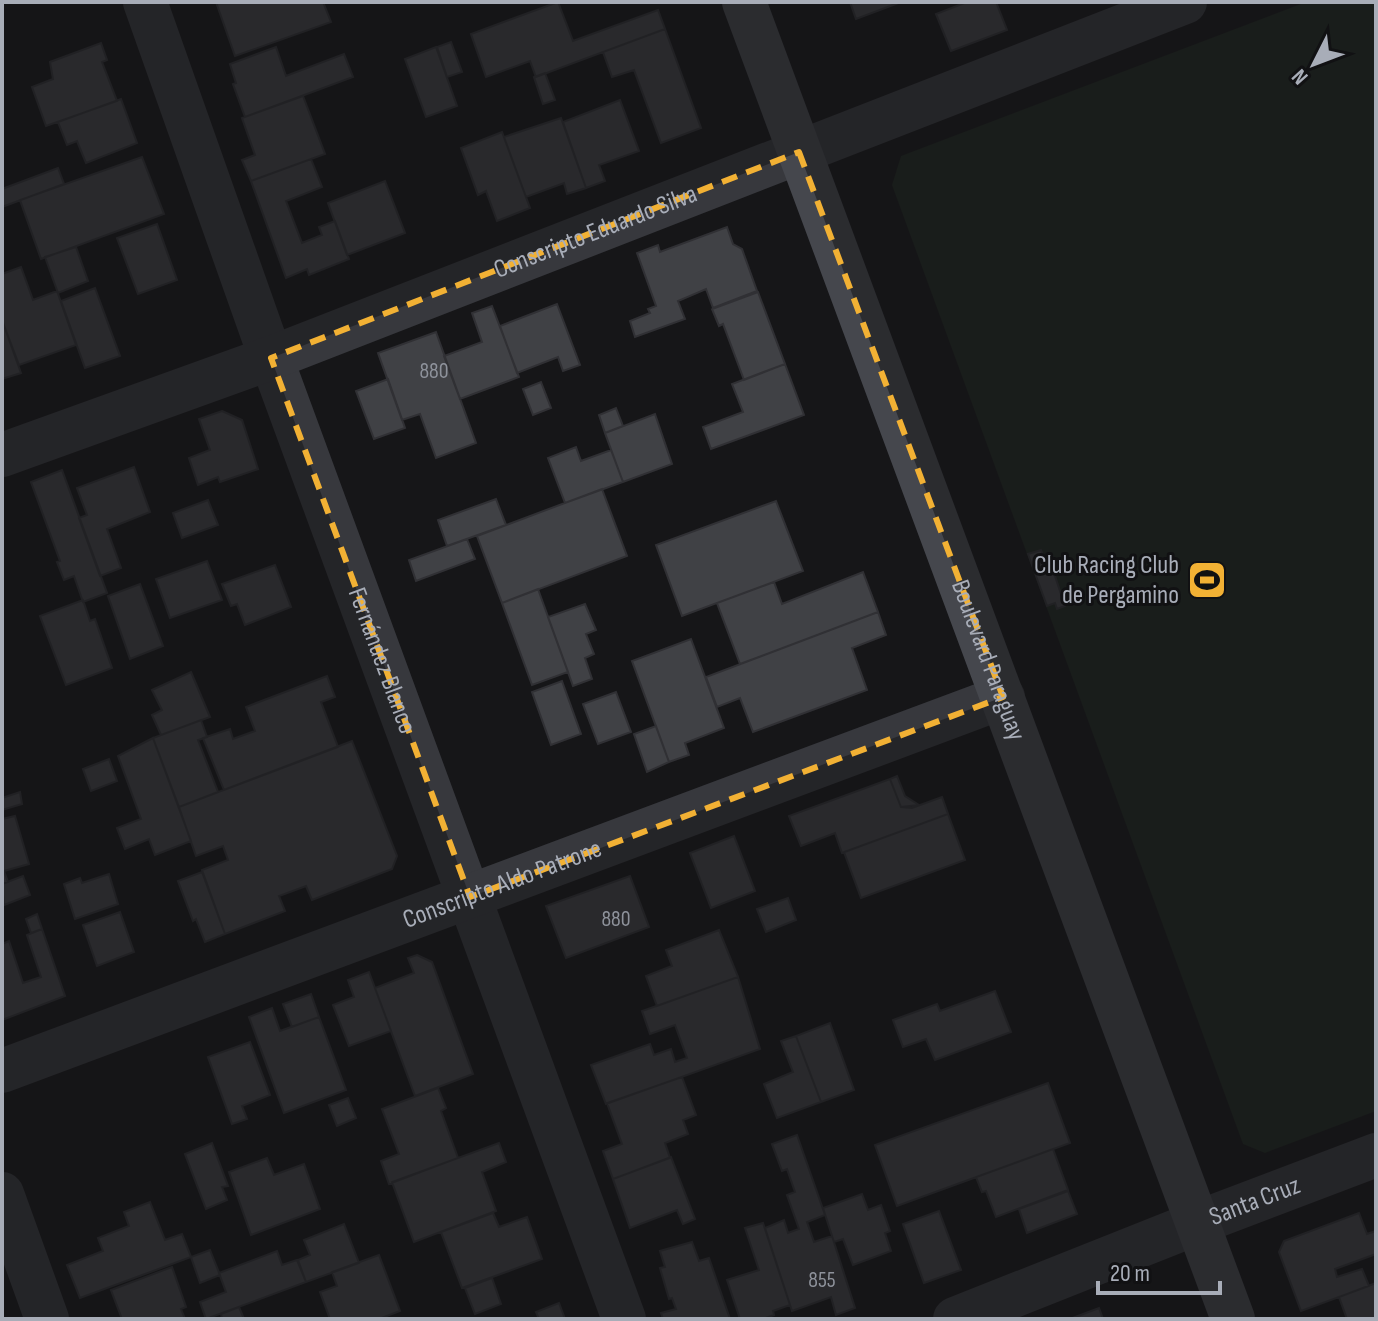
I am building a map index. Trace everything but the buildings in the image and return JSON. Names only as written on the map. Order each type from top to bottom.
[{"type":"main road","name":"Boulevard Paraguay","points":[[744,2],[1233,1319]]},
{"type":"street","name":"Fernández Blanco","points":[[145,2],[271,358],[624,1319]]},
{"type":"street","name":"Conscripto Eduardo Silva","points":[[2,455],[271,358],[1185,2]]},
{"type":"street","name":"Conscripto Aldo Patrone","points":[[2,1071],[1003,697]]},
{"type":"street","name":"Santa Cruz","points":[[955,1319],[1376,1155]]},
{"type":"street","points":[[2,1194],[47,1319]]},
{"type":"highlighted area","points":[[799,152],[1003,697],[470,897],[271,358]]},
{"type":"shaded area","name":"Club Racing Club de Pergamino","points":[[1306,2],[1376,2],[1376,1111],[1265,1153],[1243,1144],[892,185],[901,156]]},
{"type":"place","name":"Club Racing Club de Pergamino","points":[[1207,580]]}]
